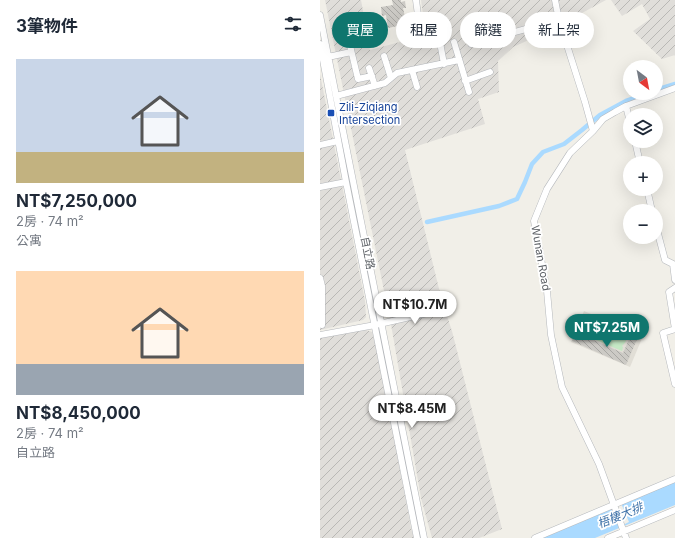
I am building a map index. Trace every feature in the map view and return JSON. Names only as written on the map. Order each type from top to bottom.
[{"type":"street","points":[[416,0],[418,12]]},
{"type":"street","points":[[555,0],[557,12]]},
{"type":"street","name":"自立路","points":[[320,16],[323,55],[346,182],[424,538]]},
{"type":"street","points":[[454,42],[469,92]]},
{"type":"street","name":"自立路","points":[[320,44],[336,96],[417,538]]},
{"type":"street","points":[[350,48],[358,79],[372,76]]},
{"type":"street","points":[[441,48],[444,64]]},
{"type":"street","points":[[568,48],[593,131]]},
{"type":"street","points":[[323,55],[351,52]]},
{"type":"street","points":[[384,56],[391,78]]},
{"type":"street","points":[[336,96],[385,83],[397,73],[459,60]]},
{"type":"street","points":[[369,68],[375,86]]},
{"type":"street","points":[[412,70],[417,87]]},
{"type":"street","points":[[465,81],[490,72]]},
{"type":"street","name":"Wunan Road","points":[[625,535],[599,464],[562,387],[551,335],[547,291],[534,221],[547,189],[570,153],[603,119],[626,106],[675,88]]},
{"type":"street","points":[[320,145],[338,141]]},
{"type":"street","points":[[320,187],[346,182]]},
{"type":"street","points":[[661,244],[665,260],[673,264],[675,280]]},
{"type":"street","points":[[320,278],[322,286],[322,325]]},
{"type":"street","points":[[675,288],[669,292],[675,329],[663,333],[675,384]]},
{"type":"street","points":[[320,335],[378,325],[445,309]]},
{"type":"street","points":[[535,538],[675,478]]},
{"type":"street","points":[[608,538],[625,535],[675,510]]},
{"type":"shaded area","points":[[325,0],[361,0],[363,12],[332,12],[332,34]]},
{"type":"shaded area","points":[[421,0],[606,0],[584,12],[524,12],[524,42],[516,46],[516,12],[460,12],[460,48],[512,48],[498,61],[499,92],[478,99],[485,124],[405,150],[442,301],[452,331],[502,529],[479,538],[432,538],[421,498],[392,330],[335,48],[370,48],[370,50],[388,48],[388,45],[396,43],[396,48],[452,48],[452,12],[423,12]]},
{"type":"shaded area","points":[[611,0],[675,0],[675,55],[662,59],[633,31],[650,19],[642,4],[622,16]]},
{"type":"shaded area","points":[[320,74],[365,301],[366,317],[363,320],[320,330]]},
{"type":"shaded area","points":[[584,311],[643,336],[630,367],[571,342]]},
{"type":"shaded area","points":[[364,329],[372,332],[377,348],[414,538],[320,538],[320,337]]},
{"type":"green space","points":[[590,315],[595,316],[623,329],[627,338],[622,346],[622,351],[577,332],[578,329],[580,329],[581,322],[584,317]],"holes":[[[589,320],[601,323],[596,336],[585,330],[584,324]]]},
{"type":"water","name":"梧棲大排","points":[[675,482],[675,505],[595,538],[543,538]]},
{"type":"pier","points":[[621,503],[629,522],[619,527],[611,507]]},
{"type":"building","points":[[392,0],[401,0],[401,2],[405,1],[406,8],[403,8],[404,12],[396,12],[396,26],[388,28],[388,12],[382,12],[381,7],[393,5]]},
{"type":"building","points":[[575,332],[623,353],[631,335],[638,337],[626,365],[572,341]]},
{"type":"waterway","points":[[663,88],[675,84]]},
{"type":"waterway","points":[[427,222],[499,206],[517,199],[532,164],[543,152],[564,144],[600,115],[629,100]]},
{"type":"place","name":"Zili-Ziqiang Intersection","points":[[331,113]]}]
